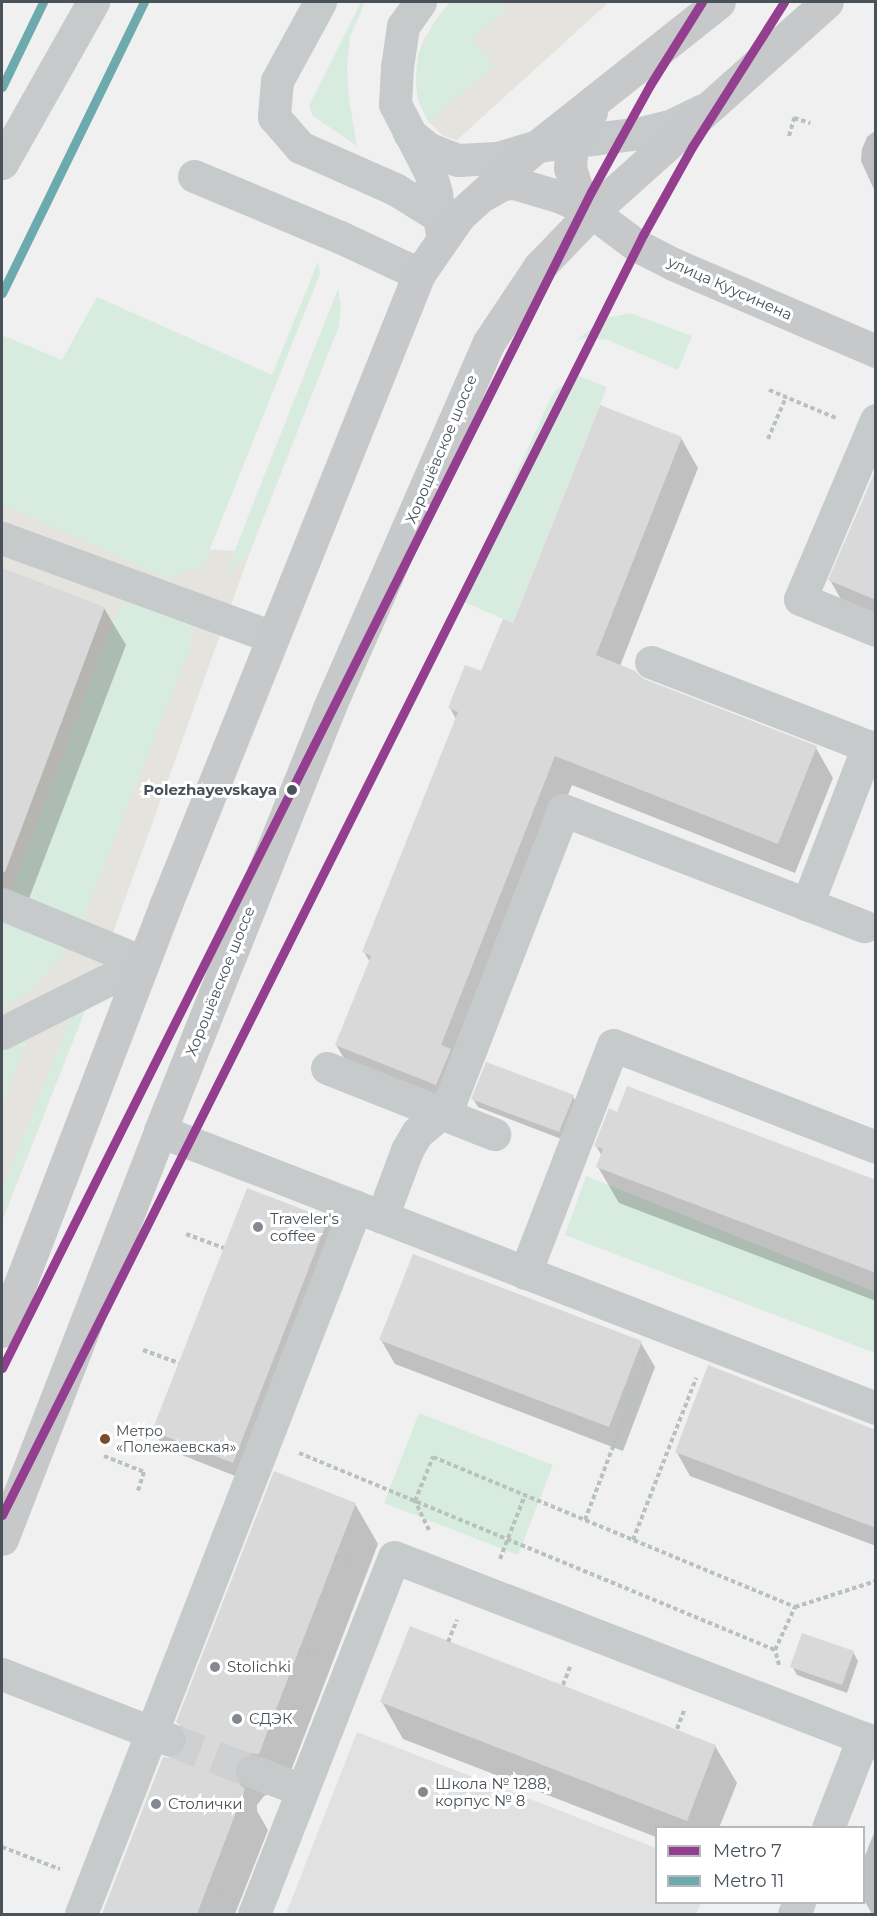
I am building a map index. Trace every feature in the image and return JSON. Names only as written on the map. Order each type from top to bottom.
[{"type":"main road","points":[[2,1331],[8,1294],[419,274],[450,221],[538,146],[719,2]]},
{"type":"main road","name":"Хорошёвское шоссе","points":[[2,1539],[160,1131],[329,708],[474,374],[495,332],[539,267],[592,212],[827,2]]},
{"type":"main road","points":[[592,212],[573,182],[570,168],[572,141],[585,119],[626,77]]},
{"type":"main road","points":[[450,221],[490,190],[502,184],[514,183],[561,196],[592,212]]},
{"type":"main road","name":"улица Куусинена","points":[[592,212],[636,245],[673,264],[876,351]]},
{"type":"lane","points":[[2,163],[93,2]]},
{"type":"lane","points":[[320,2],[277,81],[274,117],[300,147],[395,189],[450,221]]},
{"type":"lane","points":[[420,2],[403,26],[395,104],[430,172],[450,221]]},
{"type":"lane","points":[[409,133],[429,149],[458,160],[497,158],[538,146],[641,133],[672,125],[712,104]]},
{"type":"lane","points":[[194,176],[340,237],[419,274]]},
{"type":"lane","points":[[873,426],[800,599],[876,630]]},
{"type":"lane","points":[[2,538],[272,638]]},
{"type":"lane","points":[[651,662],[868,746],[807,905]]},
{"type":"lane","points":[[81,1914],[160,1736],[265,1439],[369,1212],[417,1133],[441,1113],[450,1102],[563,810],[864,926]]},
{"type":"lane","points":[[2,904],[143,962]]},
{"type":"lane","points":[[2,1033],[143,962]]},
{"type":"lane","points":[[525,1273],[613,1045],[876,1146]]},
{"type":"lane","points":[[327,1068],[494,1134]]},
{"type":"lane","points":[[160,1131],[876,1408]]},
{"type":"lane","points":[[254,1914],[394,1557],[869,1741],[828,1826]]},
{"type":"lane","points":[[2,1674],[160,1736]]},
{"type":"lane","points":[[252,1771],[302,1790]]},
{"type":"path","points":[[789,136],[794,118],[810,123]]},
{"type":"path","points":[[769,390],[873,426]]},
{"type":"path","points":[[768,439],[786,397]]},
{"type":"path","points":[[186,1234],[224,1248]]},
{"type":"path","points":[[585,1520],[660,1325]]},
{"type":"path","points":[[633,1540],[710,1344]]},
{"type":"path","points":[[143,1350],[179,1363]]},
{"type":"path","points":[[265,1439],[775,1650]]},
{"type":"path","points":[[104,1456],[144,1472],[136,1493]]},
{"type":"path","points":[[453,1579],[415,1501],[433,1457],[795,1607],[876,1581]]},
{"type":"path","points":[[486,1592],[525,1495]]},
{"type":"path","points":[[789,1710],[775,1650],[795,1607]]},
{"type":"path","points":[[2,1847],[94,1882]]},
{"type":"shaded area","points":[[450,2],[609,2],[457,140],[443,136],[428,121],[418,100],[416,86],[418,56],[424,39]]},
{"type":"shaded area","points":[[2,484],[138,545],[250,552],[84,1013],[2,1221]]},
{"type":"shaded area","name":"Школа № 1288, корпус № 8","points":[[357,1732],[655,1848],[655,1904],[701,1904],[696,1914],[286,1914]]},
{"type":"green space","points":[[361,2],[365,2],[350,37],[347,68],[349,99],[357,146],[313,116],[309,106]]},
{"type":"green space","points":[[450,2],[501,2],[507,9],[471,39],[494,66],[428,121],[418,100],[416,74],[418,56],[434,22]]},
{"type":"green space","points":[[318,262],[320,274],[203,566],[167,578],[2,504],[2,335],[62,360],[97,297],[272,375]]},
{"type":"green space","points":[[338,289],[341,305],[339,326],[250,552],[243,561],[227,570]]},
{"type":"green space","points":[[630,313],[692,336],[678,370],[608,340],[583,338],[575,341],[606,318]]},
{"type":"green space","points":[[577,375],[607,387],[513,623],[459,600],[548,404],[556,390]]},
{"type":"green space","points":[[142,601],[184,619],[192,631],[190,648],[81,924],[10,895],[114,620],[119,609],[129,603]]},
{"type":"green space","points":[[2,915],[71,943],[35,987],[2,1008]]},
{"type":"green space","points":[[76,1005],[83,1009],[84,1013],[6,1210],[2,1208],[2,1190]]},
{"type":"green space","points":[[31,1031],[2,1104],[2,1049]]},
{"type":"green space","points":[[586,1176],[875,1292],[875,1353],[565,1235]]},
{"type":"green space","points":[[419,1413],[553,1465],[518,1555],[384,1503]]},
{"type":"building","points":[[600,405],[682,437],[596,655],[635,671],[644,679],[817,746],[778,844],[555,756],[441,1045],[451,1049],[436,1085],[335,1045],[371,956],[362,952],[458,712],[448,708],[465,665],[481,671],[503,619],[513,623]]},
{"type":"building","points":[[876,469],[876,600],[828,580]]},
{"type":"building","points":[[2,568],[105,607],[5,872],[2,871]]},
{"type":"building","points":[[486,1062],[574,1095],[559,1132],[471,1099]]},
{"type":"building","points":[[627,1086],[876,1180],[876,1273],[596,1167],[603,1149],[594,1146],[609,1108],[617,1112]]},
{"type":"building","points":[[247,1188],[328,1219],[233,1463],[152,1431]]},
{"type":"building","points":[[413,1254],[642,1341],[609,1427],[379,1340]]},
{"type":"building","points":[[708,1365],[876,1430],[876,1528],[675,1452]]},
{"type":"building","points":[[274,1471],[356,1503],[259,1754],[248,1753],[241,1756],[235,1764],[234,1775],[245,1789],[197,1914],[102,1914],[163,1757],[171,1758],[180,1754],[187,1745],[188,1737],[184,1728],[176,1722]]},
{"type":"building","points":[[410,1626],[716,1745],[687,1821],[380,1702]]},
{"type":"building","points":[[802,1633],[854,1651],[842,1685],[790,1667]]},
{"type":"tunnel","points":[[169,1739],[252,1771]]},
{"type":"metro line","name":"11","points":[[2,87],[43,2]]},
{"type":"metro line","name":"11","points":[[2,293],[144,2]]},
{"type":"metro line","name":"7","points":[[2,1368],[591,192],[650,85],[702,2]]},
{"type":"metro line","name":"7","points":[[2,1515],[643,235],[692,147],[784,2]]},
{"type":"place","name":"Polezhayevskaya","points":[[292,790]]},
{"type":"place","name":"Traveler's coffee","points":[[258,1227]]},
{"type":"place","name":"Метро «Полежаевская»","points":[[105,1439]]},
{"type":"place","name":"Stolichki","points":[[215,1667]]},
{"type":"place","name":"СДЭК","points":[[237,1719]]},
{"type":"place","name":"Школа № 1288, корпус № 8","points":[[423,1792]]},
{"type":"place","name":"Столички","points":[[156,1804]]}]
